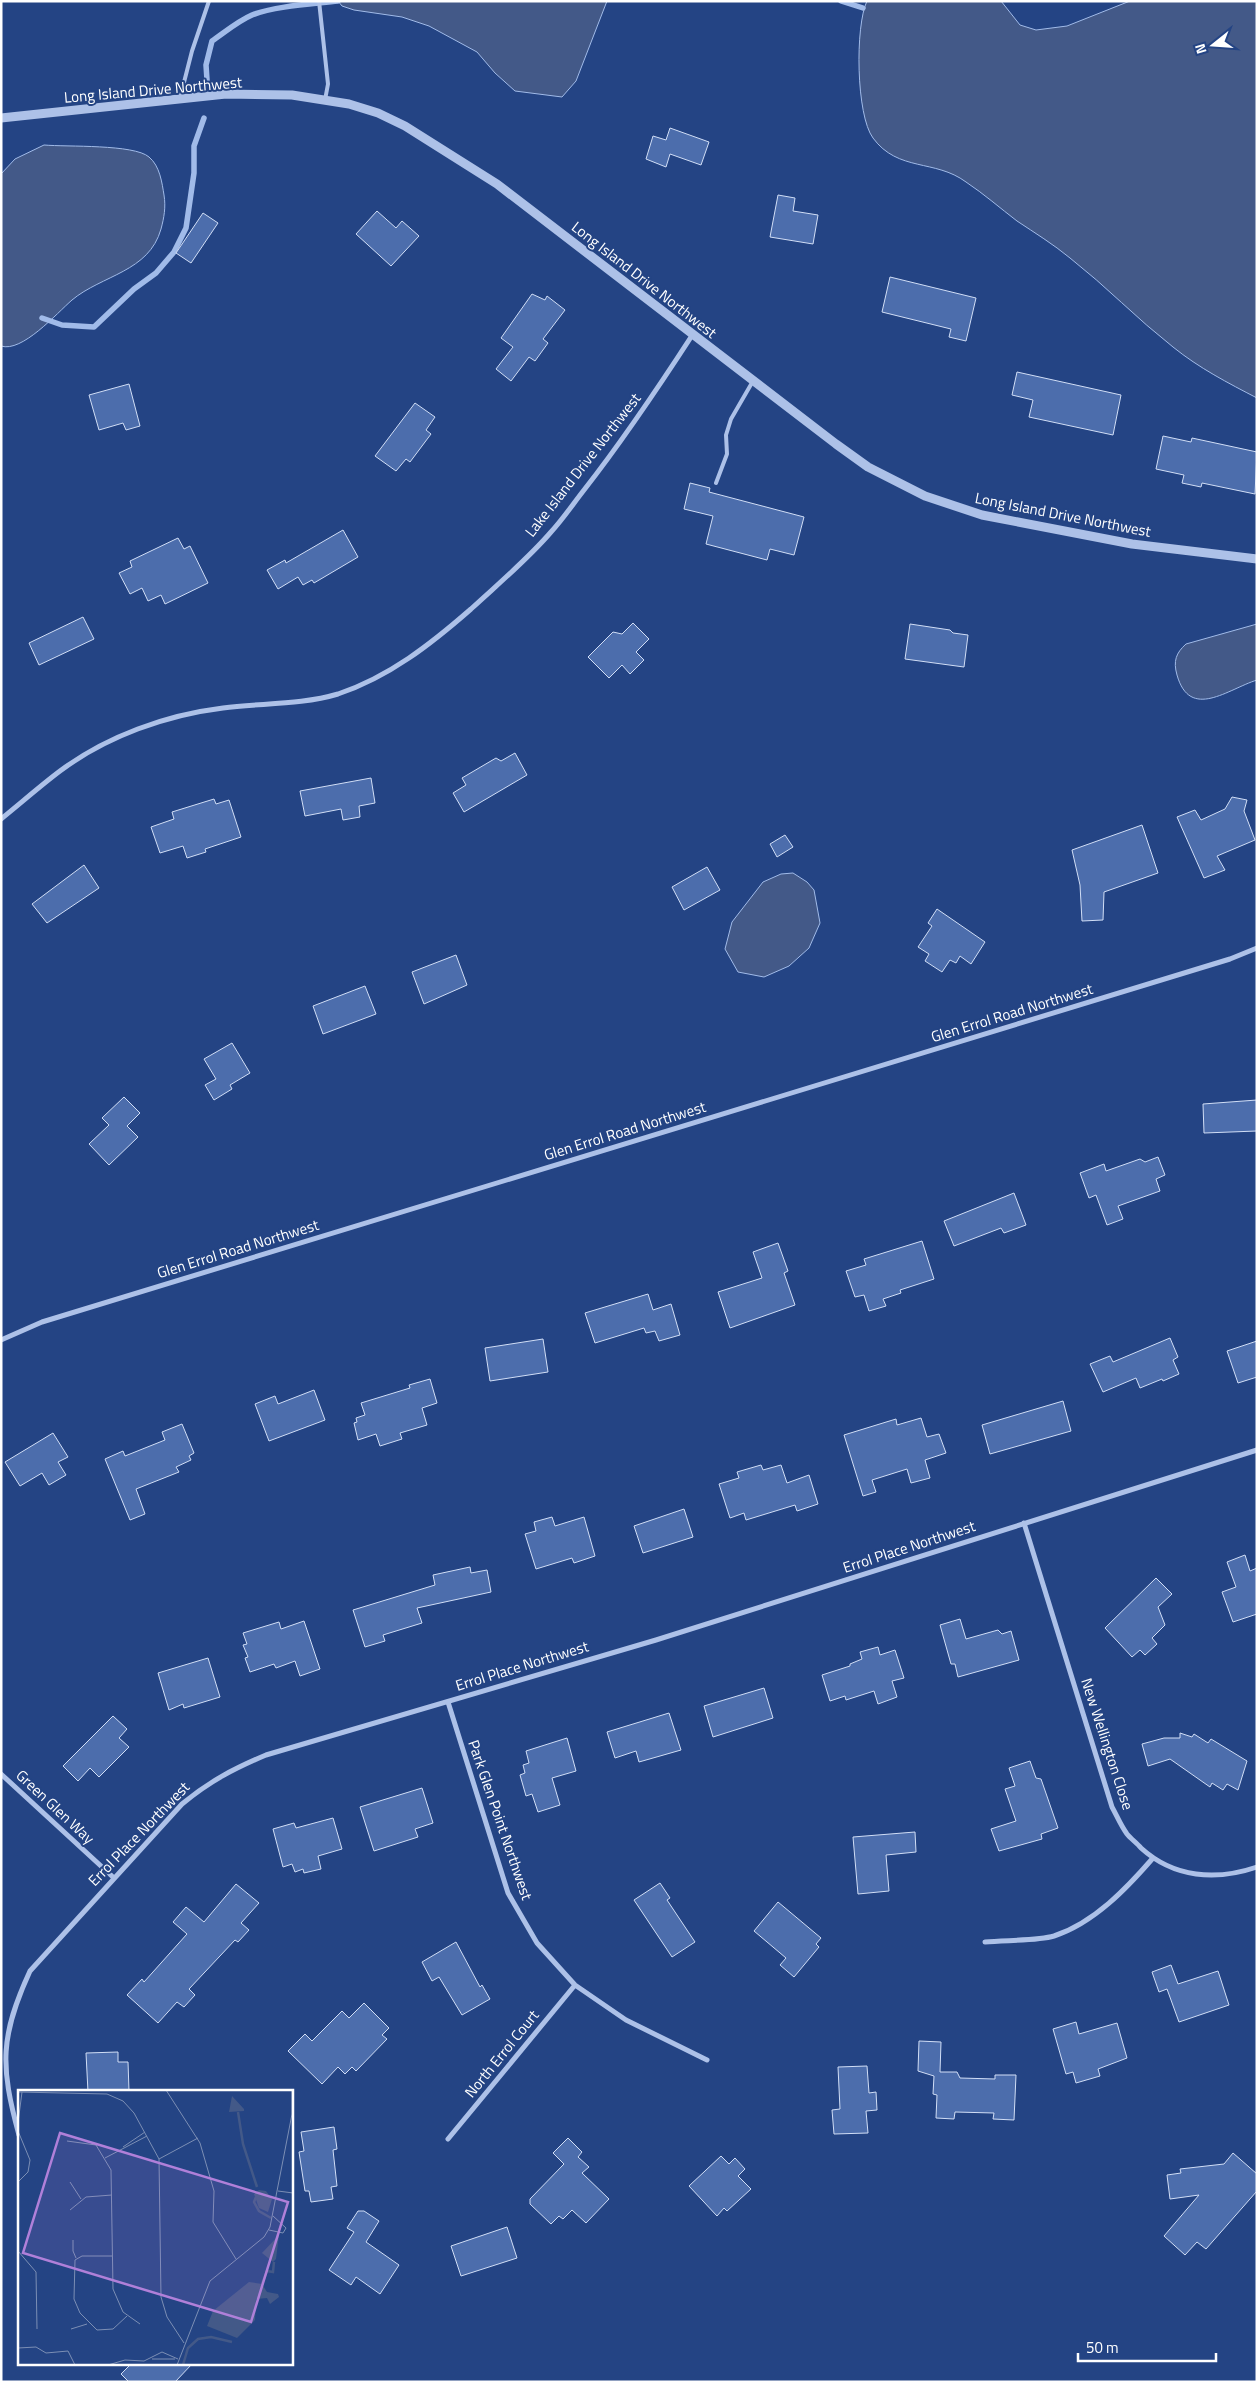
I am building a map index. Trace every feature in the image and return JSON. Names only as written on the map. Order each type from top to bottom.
[{"type":"street","name":"Long Island Drive Northwest","points":[[1,118],[226,94],[292,95],[349,104],[405,126],[497,184],[753,382],[868,467],[925,496],[982,515],[1132,544],[1257,559]]},
{"type":"street","name":"Lake Island Drive Northwest","points":[[1,818],[61,770],[106,742],[149,724],[188,713],[306,700],[336,694],[369,682],[411,658],[443,633],[504,579],[552,532],[629,432],[693,334]]},
{"type":"street","name":"Glen Errol Road Northwest","points":[[1,1340],[42,1322],[1214,964],[1257,948]]},
{"type":"street","name":"Errol Place Northwest","points":[[18,2132],[6,2090],[3,2064],[5,2037],[15,2000],[30,1971],[182,1804],[228,1771],[266,1756],[656,1640],[1257,1450]]},
{"type":"street","name":"New Wellington Close","points":[[1024,1523],[1112,1807],[1128,1835],[1153,1858],[1171,1868],[1193,1874],[1216,1876],[1238,1873],[1257,1867]]},
{"type":"street","name":"Park Glen Point Northwest","points":[[448,1702],[508,1893],[537,1942],[575,1985],[626,2020],[707,2060]]},
{"type":"street","name":"Green Glen Way","points":[[1,1774],[114,1878]]},
{"type":"street","points":[[985,1942],[1054,1936],[1084,1920],[1125,1890],[1153,1858]]},
{"type":"street","name":"North Errol Court","points":[[448,2139],[575,1985]]},
{"type":"lane","points":[[180,100],[192,51],[209,1]]},
{"type":"lane","points":[[319,1],[328,84],[325,100]]},
{"type":"lane","points":[[716,483],[727,454],[726,435],[730,418],[753,382]]},
{"type":"water","points":[[338,1],[607,1],[576,81],[562,97],[515,91],[495,73],[477,52],[429,26],[402,17],[354,10],[342,6]]},
{"type":"water","points":[[867,1],[1001,1],[1020,25],[1036,30],[1067,26],[1130,1],[1257,1],[1257,398],[1214,375],[1183,355],[1064,253],[1017,221],[966,182],[942,170],[905,161],[883,149],[873,138],[867,127],[860,91],[860,30]]},
{"type":"water","points":[[44,145],[115,148],[130,150],[149,157],[156,165],[161,180],[165,204],[163,221],[155,243],[146,255],[135,264],[72,300],[29,338],[9,347],[1,346],[1,174],[15,159]]},
{"type":"water","points":[[1257,624],[1257,680],[1211,698],[1200,699],[1191,696],[1183,689],[1177,675],[1175,661],[1186,644]]},
{"type":"water","points":[[793,873],[807,882],[814,890],[820,923],[809,948],[789,966],[764,977],[738,972],[725,949],[732,922],[763,882],[781,874]]},
{"type":"building","points":[[670,128],[709,142],[701,165],[670,154],[666,167],[646,159],[653,136],[666,140]]},
{"type":"building","points":[[778,195],[795,198],[793,211],[818,215],[813,244],[770,237]]},
{"type":"building","points":[[377,211],[396,228],[402,221],[419,236],[391,266],[356,234]]},
{"type":"building","points":[[203,213],[218,223],[191,263],[176,253]]},
{"type":"building","points":[[890,277],[976,298],[966,341],[949,337],[951,329],[882,312]]},
{"type":"building","points":[[532,294],[545,300],[547,296],[565,310],[543,339],[548,343],[535,361],[529,357],[511,381],[496,369],[513,347],[501,338]]},
{"type":"building","points":[[1017,372],[1121,395],[1113,435],[1029,417],[1033,400],[1012,395]]},
{"type":"building","points":[[129,384],[140,426],[126,430],[123,423],[99,430],[89,395]]},
{"type":"building","points":[[415,403],[435,417],[426,430],[431,434],[410,462],[406,459],[396,471],[375,456]]},
{"type":"building","points":[[1163,436],[1191,442],[1192,438],[1257,452],[1255,494],[1202,483],[1201,487],[1182,483],[1184,475],[1156,469]]},
{"type":"building","points":[[690,483],[710,488],[709,492],[804,517],[794,555],[770,549],[767,560],[706,544],[713,516],[684,509]]},
{"type":"building","points":[[343,530],[358,557],[314,583],[312,580],[303,585],[298,577],[278,589],[267,570],[285,560],[286,563]]},
{"type":"building","points":[[178,538],[184,549],[190,546],[208,583],[165,604],[161,595],[148,601],[142,588],[130,594],[119,573],[132,567],[130,561]]},
{"type":"building","points":[[83,617],[94,639],[39,665],[29,643]]},
{"type":"building","points":[[633,623],[649,639],[636,652],[644,660],[630,674],[622,665],[609,678],[588,657],[613,632],[622,634]]},
{"type":"building","points":[[910,624],[950,630],[953,633],[968,635],[964,667],[905,659]]},
{"type":"building","points":[[515,753],[527,775],[464,812],[453,793],[466,785],[462,778],[496,758],[501,761]]},
{"type":"building","points":[[371,778],[375,803],[359,806],[360,817],[343,820],[341,809],[305,816],[300,791]]},
{"type":"building","points":[[1232,797],[1247,800],[1244,811],[1255,840],[1217,856],[1225,870],[1204,878],[1177,817],[1195,810],[1201,820],[1225,809]]},
{"type":"building","points":[[214,799],[216,804],[229,800],[241,837],[205,849],[206,852],[187,858],[183,846],[160,853],[151,827],[174,819],[172,812]]},
{"type":"building","points":[[1142,825],[1158,873],[1104,892],[1103,920],[1082,921],[1080,885],[1072,850]]},
{"type":"building","points":[[785,835],[793,847],[777,857],[770,844]]},
{"type":"building","points":[[84,865],[99,888],[47,923],[32,904]]},
{"type":"building","points":[[707,867],[720,890],[684,910],[672,887]]},
{"type":"building","points":[[937,909],[985,942],[971,964],[960,956],[956,963],[950,960],[942,972],[925,961],[929,954],[918,947],[932,926],[928,923]]},
{"type":"building","points":[[456,955],[467,985],[424,1004],[412,972]]},
{"type":"building","points":[[365,986],[376,1014],[323,1034],[313,1006]]},
{"type":"building","points":[[232,1043],[250,1073],[230,1085],[232,1089],[214,1100],[205,1085],[216,1079],[204,1059]]},
{"type":"building","points":[[124,1097],[140,1113],[127,1126],[138,1137],[109,1165],[89,1144],[109,1125],[102,1118]]},
{"type":"building","points":[[1257,1100],[1257,1131],[1204,1133],[1203,1104]]},
{"type":"building","points":[[1158,1157],[1165,1175],[1156,1179],[1160,1191],[1118,1206],[1123,1219],[1107,1225],[1096,1195],[1089,1198],[1080,1173],[1104,1164],[1106,1171],[1140,1159],[1145,1162]]},
{"type":"building","points":[[1014,1193],[1026,1225],[1004,1233],[1001,1228],[954,1246],[944,1221]]},
{"type":"building","points":[[922,1241],[934,1279],[900,1290],[901,1293],[883,1299],[886,1306],[869,1311],[864,1295],[855,1297],[846,1271],[866,1265],[864,1259]]},
{"type":"building","points":[[778,1243],[788,1271],[784,1273],[795,1305],[730,1328],[718,1292],[762,1278],[753,1252]]},
{"type":"building","points":[[648,1294],[653,1310],[671,1304],[680,1335],[659,1341],[655,1331],[646,1333],[644,1328],[595,1343],[585,1313]]},
{"type":"building","points":[[1170,1338],[1178,1357],[1173,1360],[1179,1374],[1140,1388],[1136,1378],[1103,1392],[1090,1364],[1110,1356],[1113,1362]]},
{"type":"building","points":[[543,1339],[548,1372],[490,1381],[485,1348]]},
{"type":"building","points":[[1257,1341],[1257,1377],[1238,1383],[1227,1351]]},
{"type":"building","points":[[430,1379],[437,1403],[422,1408],[427,1425],[400,1433],[402,1439],[380,1446],[376,1434],[358,1440],[354,1423],[357,1422],[356,1418],[365,1415],[361,1403],[410,1388],[409,1385]]},
{"type":"building","points":[[314,1390],[325,1420],[269,1441],[255,1404],[275,1396],[278,1404]]},
{"type":"building","points":[[1063,1401],[1071,1431],[990,1454],[982,1425]]},
{"type":"building","points":[[921,1418],[927,1437],[939,1434],[946,1453],[925,1460],[930,1478],[911,1483],[907,1469],[872,1480],[876,1492],[863,1496],[844,1435],[896,1419],[897,1425]]},
{"type":"building","points":[[182,1424],[194,1453],[189,1456],[191,1460],[176,1467],[179,1472],[136,1489],[145,1514],[130,1520],[105,1459],[123,1451],[125,1456],[165,1440],[162,1432]]},
{"type":"building","points":[[53,1433],[68,1457],[58,1462],[66,1475],[49,1485],[42,1473],[20,1486],[5,1462]]},
{"type":"building","points":[[761,1465],[763,1470],[781,1465],[787,1483],[809,1475],[818,1504],[797,1511],[795,1505],[746,1520],[744,1513],[730,1518],[719,1484],[739,1478],[737,1472]]},
{"type":"building","points":[[684,1509],[693,1537],[643,1553],[634,1526]]},
{"type":"building","points":[[552,1517],[555,1526],[584,1517],[595,1556],[574,1563],[572,1558],[536,1569],[525,1534],[536,1531],[534,1522]]},
{"type":"building","points":[[1245,1555],[1250,1571],[1257,1568],[1257,1614],[1233,1622],[1222,1592],[1236,1587],[1227,1562]]},
{"type":"building","points":[[470,1567],[471,1573],[487,1570],[491,1592],[417,1608],[422,1623],[383,1635],[385,1641],[365,1647],[353,1610],[435,1585],[433,1575]]},
{"type":"building","points":[[1156,1578],[1172,1594],[1158,1607],[1165,1625],[1152,1638],[1157,1644],[1145,1655],[1140,1650],[1132,1657],[1105,1628]]},
{"type":"building","points":[[960,1619],[966,1639],[998,1630],[1002,1634],[1011,1631],[1019,1660],[958,1677],[955,1664],[951,1664],[940,1625]]},
{"type":"building","points":[[304,1621],[320,1669],[300,1676],[295,1661],[276,1668],[274,1664],[250,1672],[245,1658],[248,1657],[243,1645],[247,1644],[243,1633],[279,1622],[281,1629]]},
{"type":"building","points":[[878,1647],[880,1655],[895,1650],[904,1678],[892,1681],[897,1697],[878,1704],[874,1691],[846,1700],[845,1696],[830,1701],[822,1675],[850,1666],[850,1664],[862,1659],[860,1652]]},
{"type":"building","points":[[208,1658],[220,1697],[184,1708],[183,1704],[169,1710],[158,1673]]},
{"type":"building","points":[[764,1688],[773,1718],[713,1737],[704,1706]]},
{"type":"building","points":[[669,1713],[681,1750],[639,1762],[636,1751],[615,1758],[607,1732]]},
{"type":"building","points":[[113,1716],[127,1729],[119,1738],[129,1747],[99,1777],[90,1768],[78,1781],[63,1766]]},
{"type":"building","points":[[1180,1733],[1192,1737],[1194,1734],[1208,1743],[1211,1739],[1247,1761],[1238,1790],[1227,1784],[1223,1790],[1212,1783],[1210,1787],[1170,1759],[1148,1766],[1142,1744],[1164,1738],[1180,1738]]},
{"type":"building","points":[[567,1738],[576,1771],[552,1778],[560,1805],[538,1812],[532,1794],[526,1796],[520,1775],[525,1773],[523,1765],[529,1763],[526,1751]]},
{"type":"building","points":[[1030,1761],[1036,1778],[1041,1779],[1058,1828],[1041,1834],[1042,1839],[999,1851],[991,1829],[1016,1821],[1005,1789],[1015,1786],[1009,1768]]},
{"type":"building","points":[[422,1788],[433,1823],[415,1829],[418,1837],[374,1851],[360,1807]]},
{"type":"building","points":[[333,1818],[342,1849],[318,1856],[321,1869],[304,1873],[303,1869],[295,1872],[292,1864],[283,1867],[273,1829],[294,1823],[296,1828]]},
{"type":"building","points":[[915,1832],[916,1852],[886,1855],[889,1891],[858,1894],[853,1837]]},
{"type":"building","points":[[660,1883],[670,1898],[667,1900],[695,1942],[672,1957],[634,1900]]},
{"type":"building","points":[[236,1884],[259,1903],[241,1923],[249,1930],[238,1942],[235,1940],[189,1989],[195,1995],[184,2007],[177,2002],[158,2023],[127,1995],[142,1979],[144,1982],[187,1934],[173,1922],[186,1907],[204,1922]]},
{"type":"building","points":[[778,1902],[821,1938],[816,1944],[819,1947],[794,1977],[780,1965],[786,1958],[754,1931]]},
{"type":"building","points":[[456,1942],[480,1987],[482,1985],[490,1999],[462,2015],[439,1977],[432,1981],[422,1962]]},
{"type":"building","points":[[1171,1965],[1178,1984],[1218,1971],[1229,2005],[1179,2022],[1167,1989],[1159,1992],[1152,1972]]},
{"type":"building","points":[[364,2003],[389,2028],[382,2035],[387,2039],[356,2071],[352,2067],[345,2074],[338,2067],[322,2084],[288,2051],[305,2034],[312,2041],[342,2011],[349,2018]]},
{"type":"building","points":[[1076,2022],[1079,2034],[1117,2023],[1127,2058],[1098,2069],[1100,2076],[1076,2083],[1073,2072],[1066,2074],[1053,2029]]},
{"type":"building","points":[[919,2041],[941,2042],[940,2072],[957,2072],[960,2078],[995,2079],[995,2075],[1016,2075],[1014,2120],[993,2119],[994,2113],[955,2112],[954,2119],[936,2118],[937,2095],[933,2094],[934,2076],[918,2071]]},
{"type":"building","points":[[118,2052],[118,2062],[128,2062],[129,2090],[88,2090],[86,2053]]},
{"type":"building","points":[[867,2066],[869,2093],[876,2092],[877,2110],[866,2111],[868,2133],[834,2134],[832,2110],[840,2109],[838,2067]]},
{"type":"building","points":[[334,2127],[337,2149],[333,2150],[337,2186],[331,2187],[333,2199],[311,2202],[309,2191],[305,2191],[299,2152],[304,2151],[301,2132]]},
{"type":"building","points":[[568,2138],[582,2152],[578,2157],[589,2167],[582,2173],[609,2199],[586,2223],[572,2210],[563,2219],[559,2216],[551,2224],[530,2204],[530,2199],[564,2164],[553,2153]]},
{"type":"building","points":[[1233,2153],[1257,2174],[1257,2191],[1206,2249],[1197,2242],[1185,2255],[1164,2236],[1199,2195],[1170,2199],[1167,2175],[1181,2173],[1180,2169],[1224,2164]]},
{"type":"building","points":[[721,2156],[729,2164],[735,2158],[745,2169],[738,2176],[751,2189],[727,2211],[724,2208],[717,2216],[689,2186]]},
{"type":"building","points":[[358,2211],[364,2211],[379,2221],[366,2242],[399,2265],[380,2294],[356,2277],[351,2285],[329,2270],[354,2232],[347,2228]]},
{"type":"building","points":[[507,2227],[517,2258],[461,2276],[451,2246]]},
{"type":"building","points":[[129,2366],[190,2366],[175,2382],[129,2382],[121,2374]]},
{"type":"waterway","points":[[207,80],[206,65],[212,41],[242,20],[272,9],[338,1]]},
{"type":"waterway","points":[[841,1],[863,8]]},
{"type":"waterway","points":[[42,318],[62,325],[94,327],[134,289],[156,273],[174,252],[186,228],[194,173],[194,146],[204,118]]}]
